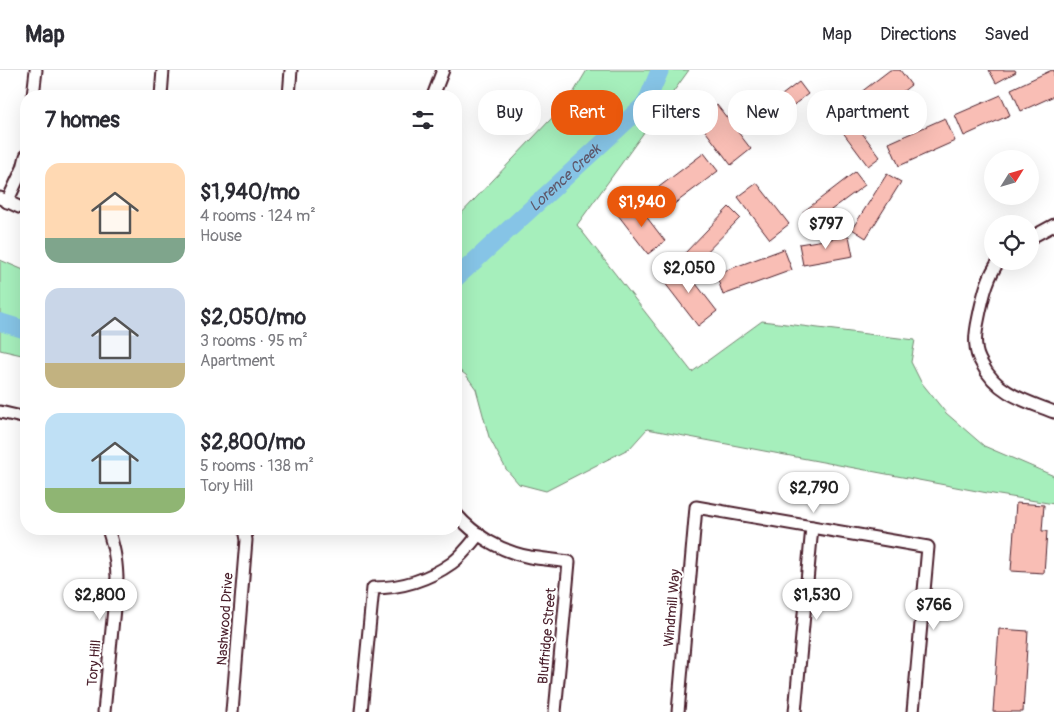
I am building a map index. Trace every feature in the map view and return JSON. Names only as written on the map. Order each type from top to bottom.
[{"type":"street","points":[[34,90],[36,70]]},
{"type":"street","points":[[161,90],[163,70]]},
{"type":"street","points":[[289,90],[291,70]]},
{"type":"street","points":[[436,90],[444,70]]},
{"type":"street","points":[[20,173],[4,200],[20,207]]},
{"type":"street","points":[[1039,233],[1054,225]]},
{"type":"street","points":[[994,270],[984,289],[977,325],[976,346],[984,368],[997,385],[1008,393],[1054,412]]},
{"type":"street","points":[[0,412],[20,417]]},
{"type":"street","name":"Windmill Way","points":[[678,712],[696,507],[812,527]]},
{"type":"street","points":[[361,712],[373,588],[410,584],[452,563],[465,551],[478,534],[462,520]]},
{"type":"street","points":[[795,712],[812,527],[928,547],[913,712]]},
{"type":"street","name":"Bluffridge Street","points":[[478,534],[500,547],[517,554],[569,562],[555,712]]},
{"type":"street","name":"Tory Hill","points":[[104,712],[117,577],[116,557],[110,535]]},
{"type":"street","name":"Nashwood Drive","points":[[232,712],[245,535]]},
{"type":"green space","points":[[587,70],[689,70],[675,90],[633,90],[633,135],[642,135],[577,225],[692,372],[762,321],[915,340],[911,362],[921,382],[946,413],[984,446],[1054,476],[1054,504],[647,429],[630,448],[546,491],[519,484],[506,469],[489,437],[476,389],[462,372],[462,213],[536,135],[541,135],[541,129],[551,119],[551,135],[623,135],[623,90],[575,90]]},
{"type":"green space","points":[[0,260],[20,268],[20,355],[0,350]]},
{"type":"building","points":[[890,70],[900,70],[911,85],[905,90],[864,90]]},
{"type":"building","points":[[989,70],[1015,70],[1016,72],[996,83]]},
{"type":"building","points":[[1054,70],[1054,96],[1021,111],[1011,89]]},
{"type":"building","points":[[799,82],[807,95],[797,102],[797,90],[789,90]]},
{"type":"building","points":[[1001,95],[1010,115],[964,136],[955,115]]},
{"type":"building","points":[[718,106],[728,119],[728,135],[740,135],[751,149],[731,165],[708,135],[718,135]]},
{"type":"building","points":[[945,118],[955,141],[899,166],[889,143],[907,135],[927,135],[927,126]]},
{"type":"building","points":[[845,135],[864,135],[880,157],[868,166]]},
{"type":"building","points":[[704,153],[718,171],[661,214],[647,196]]},
{"type":"building","points":[[855,172],[865,185],[812,224],[803,212]]},
{"type":"building","points":[[887,174],[901,182],[866,238],[852,229]]},
{"type":"building","points":[[757,183],[789,224],[770,239],[738,197]]},
{"type":"building","points":[[635,202],[665,241],[648,254],[618,215]]},
{"type":"building","points":[[729,207],[740,218],[695,264],[684,254]]},
{"type":"building","points":[[849,236],[853,256],[803,265],[799,244]]},
{"type":"building","points":[[784,249],[792,270],[723,295],[716,274]]},
{"type":"building","points":[[680,263],[717,311],[698,326],[661,278]]},
{"type":"building","points":[[1016,503],[1044,505],[1042,531],[1047,531],[1044,573],[1011,571]]},
{"type":"building","points":[[999,629],[1028,631],[1023,712],[993,712]]},
{"type":"waterway","name":"Lorence Creek","points":[[462,272],[646,103],[660,70]]},
{"type":"waterway","name":"Lorence Creek","points":[[0,322],[20,328]]}]
